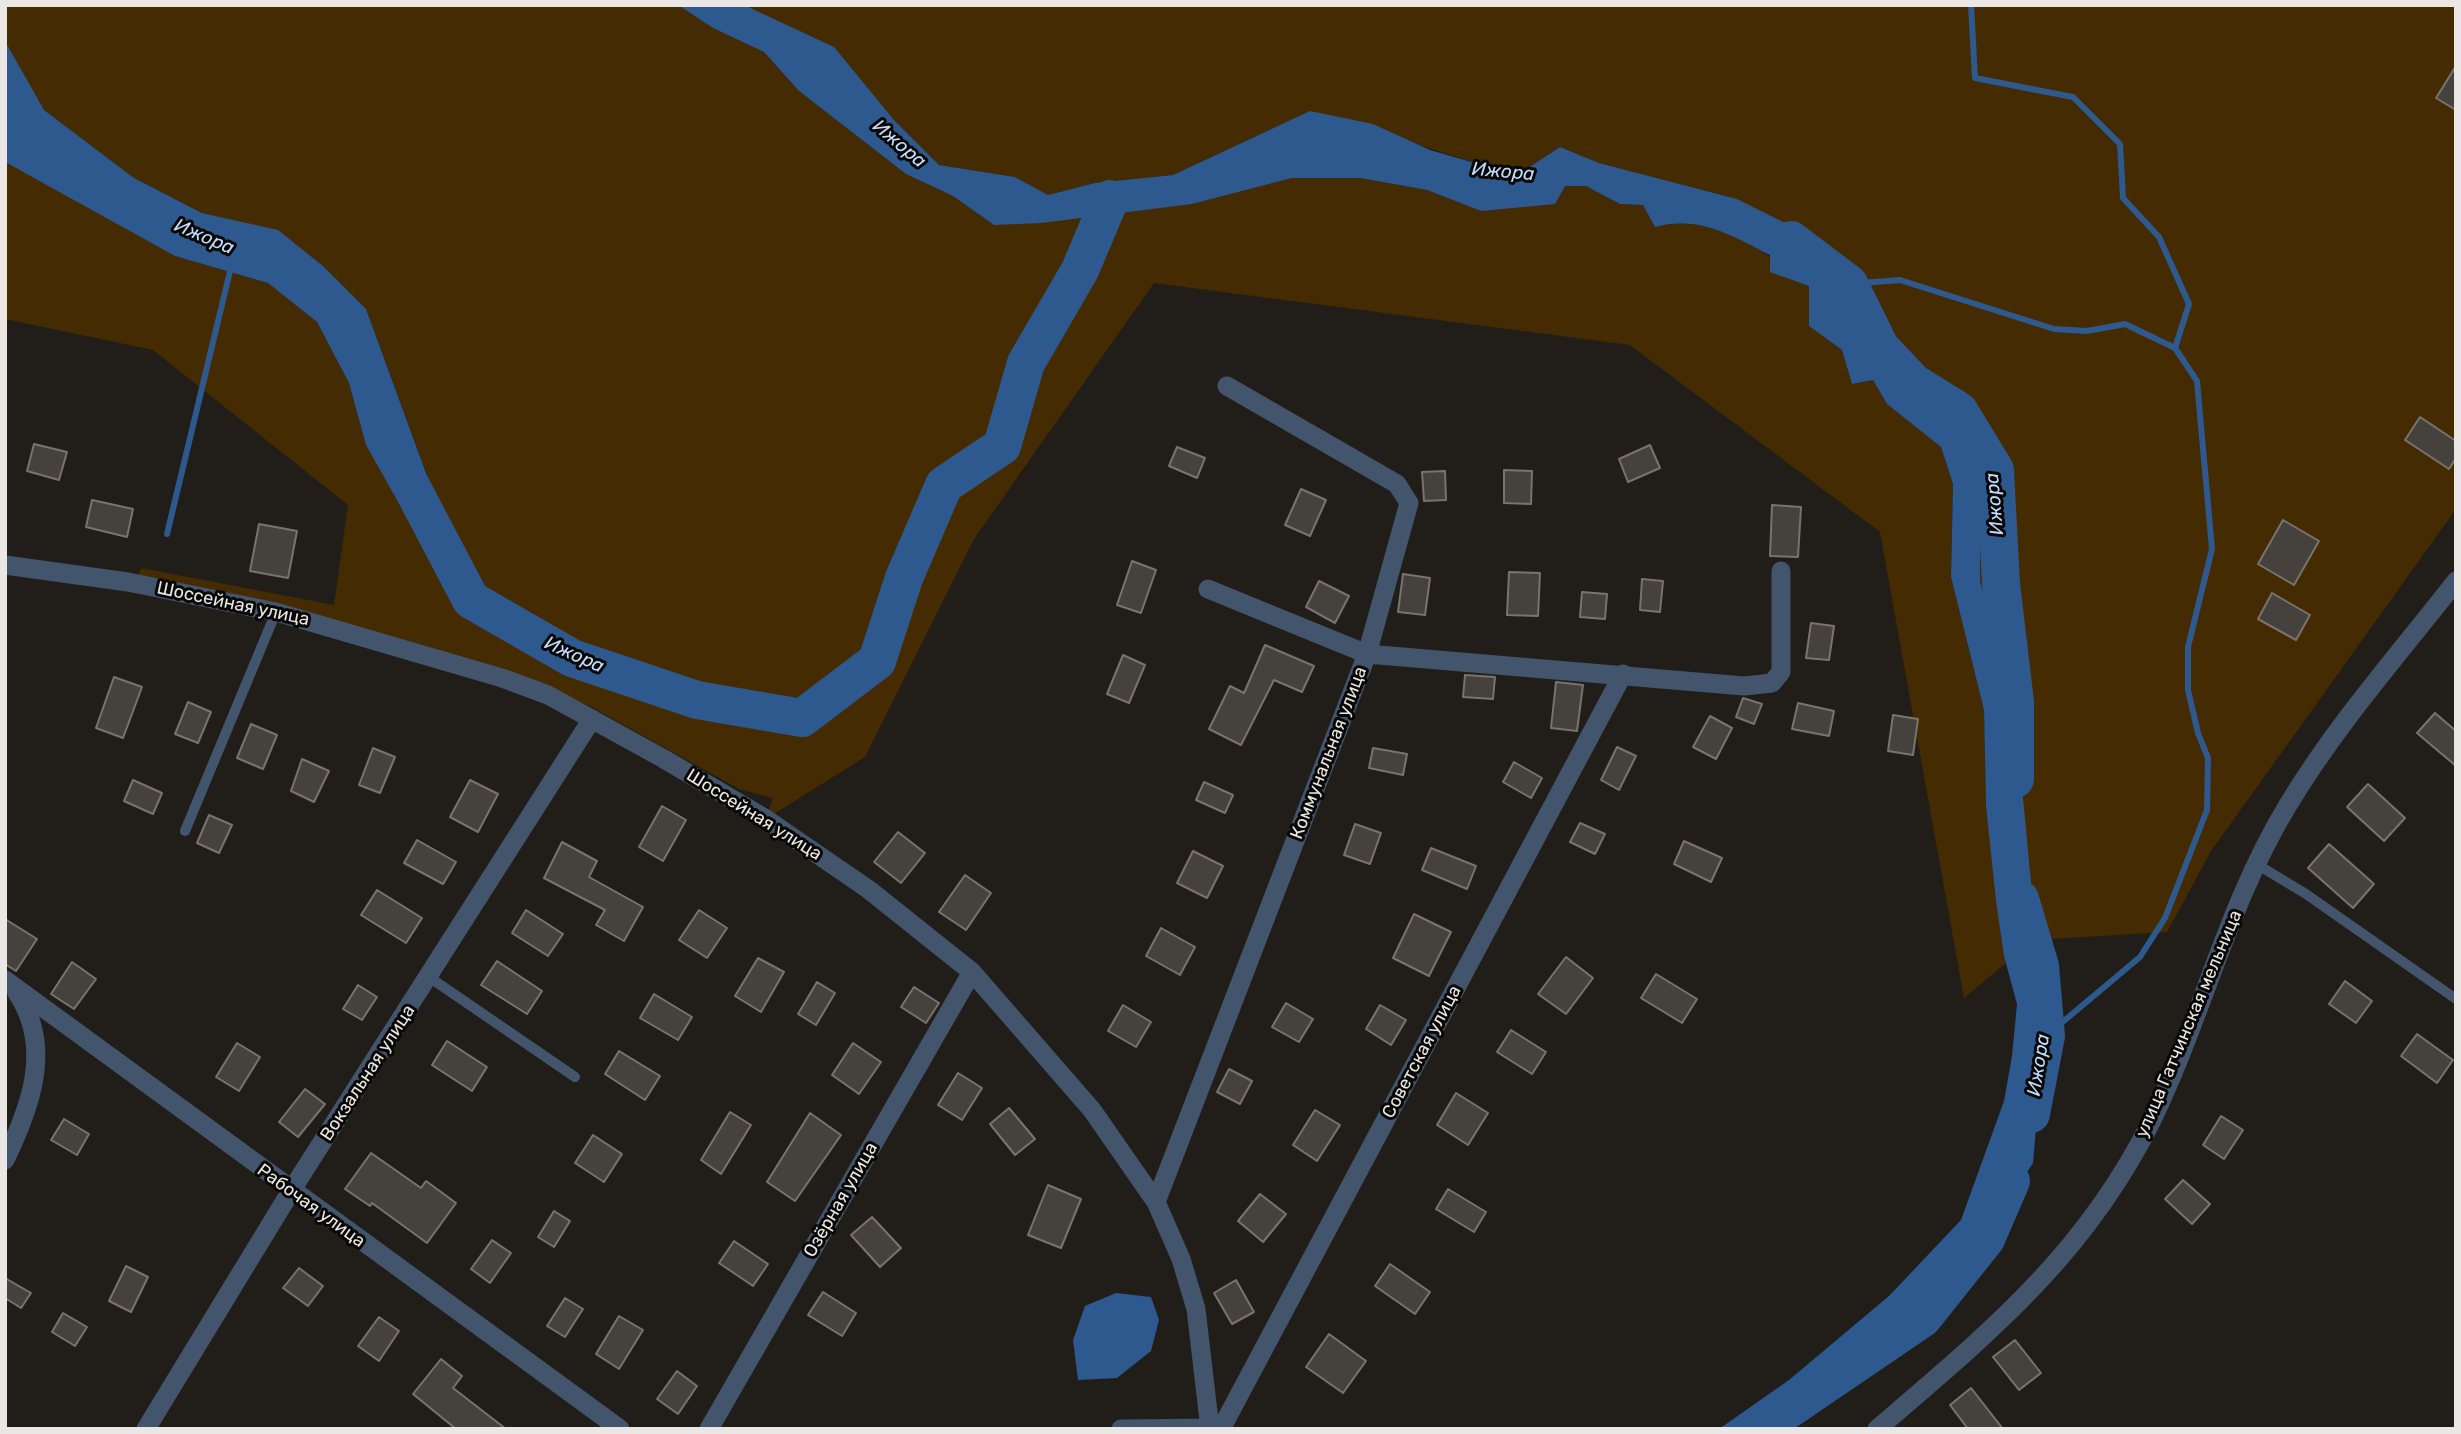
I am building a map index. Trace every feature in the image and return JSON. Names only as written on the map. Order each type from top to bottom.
[{"type":"street","name":"Коммунальная улица","points":[[1156,1202],[1367,654],[1409,503],[1397,484],[1227,387]]},
{"type":"street","name":"Шоссейная улица","points":[[5,565],[128,582],[276,612],[502,678],[548,695],[766,819],[868,889],[972,972],[1092,1110],[1156,1202],[1181,1259],[1196,1309],[1213,1428]]},
{"type":"street","points":[[1208,589],[1367,654],[1744,686],[1772,683],[1781,672],[1781,571]]},
{"type":"street","name":"улица Гатчинская мельница","points":[[1877,1429],[1976,1344],[2041,1282],[2081,1236],[2152,1119],[2258,865],[2287,806],[2339,730],[2456,581]]},
{"type":"street","name":"Советская улица","points":[[1213,1428],[1623,674]]},
{"type":"street","name":"Вокзальная улица","points":[[146,1429],[291,1191],[592,719]]},
{"type":"street","name":"Озёрная улица","points":[[709,1429],[972,972]]},
{"type":"street","points":[[5,1160],[24,1121],[37,1068],[35,1030],[28,1009],[8,981]]},
{"type":"street","name":"Рабочая улица","points":[[8,981],[291,1191],[620,1429]]},
{"type":"street","points":[[1121,1429],[1213,1428]]},
{"type":"lane","points":[[186,831],[276,612]]},
{"type":"lane","points":[[2258,865],[2306,894],[2456,999]]},
{"type":"lane","points":[[429,977],[575,1077]]},
{"type":"shaded area","points":[[5,5],[678,5],[713,28],[764,52],[799,91],[906,174],[953,196],[994,225],[1192,204],[1292,178],[1360,178],[1427,190],[1481,211],[1565,186],[1587,186],[1620,204],[1643,205],[1655,227],[1697,225],[1737,238],[1775,260],[1809,286],[1809,326],[1842,350],[1852,384],[1873,380],[1887,404],[1941,447],[1953,484],[1951,577],[1984,710],[1986,806],[2006,963],[1964,998],[1880,532],[1630,345],[1154,283],[974,539],[865,757],[766,819],[773,798],[739,789],[588,705],[420,644],[150,584],[138,574],[142,568],[334,605],[348,505],[153,350],[5,319],[5,159],[175,256],[268,283],[317,322],[349,383],[366,445],[430,483],[366,309],[323,266],[278,231],[202,213],[134,178],[44,110],[7,48]]},
{"type":"shaded area","points":[[744,5],[2456,5],[2456,509],[2211,851],[2167,932],[2034,940],[2017,734],[2008,679],[1980,581],[1980,530],[1989,478],[1890,350],[1840,303],[1832,267],[1737,199],[1599,163],[1560,147],[1528,168],[1489,167],[1310,111],[1173,175],[1095,183],[1048,195],[1015,177],[939,165],[894,120],[768,19]]},
{"type":"water","points":[[678,5],[744,5],[834,47],[894,120],[939,165],[1015,177],[1048,195],[1095,183],[1173,175],[1310,111],[1373,124],[1430,150],[1489,167],[1528,168],[1560,147],[1599,163],[1737,199],[1797,229],[1832,267],[1840,303],[1963,423],[1989,478],[1980,530],[1980,581],[2008,679],[2017,734],[2041,988],[2041,1068],[2033,1163],[1984,1239],[1935,1301],[1777,1429],[1719,1429],[1789,1380],[1889,1296],[1961,1220],[2004,1101],[2017,1004],[2004,956],[1996,901],[1986,806],[1984,710],[1951,577],[1953,484],[1941,447],[1887,404],[1873,380],[1852,384],[1842,350],[1809,326],[1809,286],[1770,272],[1770,255],[1728,234],[1700,225],[1671,224],[1655,227],[1643,205],[1620,204],[1586,186],[1565,186],[1555,204],[1481,211],[1427,190],[1360,178],[1292,178],[1192,204],[1041,223],[994,225],[953,196],[906,174],[799,91],[764,52],[713,28]]},
{"type":"water","points":[[5,41],[44,110],[134,178],[202,213],[278,230],[323,266],[366,309],[430,484],[393,493],[366,445],[349,383],[317,322],[268,283],[175,256],[7,163]]},
{"type":"water","points":[[1116,1293],[1151,1297],[1159,1320],[1151,1351],[1117,1378],[1078,1380],[1073,1340],[1085,1306]]},
{"type":"building","points":[[2456,66],[2456,110],[2436,98]]},
{"type":"building","points":[[2420,417],[2456,441],[2456,458],[2449,469],[2405,440]]},
{"type":"building","points":[[34,444],[67,452],[59,480],[27,471]]},
{"type":"building","points":[[1650,445],[1660,468],[1628,482],[1619,459]]},
{"type":"building","points":[[1177,447],[1205,458],[1197,478],[1169,466]]},
{"type":"building","points":[[1504,470],[1532,471],[1531,504],[1504,503]]},
{"type":"building","points":[[1445,471],[1446,500],[1424,501],[1422,472]]},
{"type":"building","points":[[1301,489],[1326,500],[1310,536],[1285,525]]},
{"type":"building","points":[[92,500],[133,509],[127,537],[86,527]]},
{"type":"building","points":[[1772,505],[1801,507],[1798,557],[1770,556]]},
{"type":"building","points":[[2283,520],[2319,541],[2294,585],[2258,564]]},
{"type":"building","points":[[259,524],[297,531],[288,578],[250,571]]},
{"type":"building","points":[[1132,561],[1156,570],[1141,613],[1117,605]]},
{"type":"building","points":[[1509,572],[1540,573],[1538,616],[1507,615]]},
{"type":"building","points":[[1403,574],[1430,578],[1425,615],[1398,612]]},
{"type":"building","points":[[1642,579],[1663,581],[1660,612],[1640,610]]},
{"type":"building","points":[[1319,581],[1349,596],[1335,623],[1306,607]]},
{"type":"building","points":[[1582,592],[1607,594],[1605,619],[1580,617]]},
{"type":"building","points":[[2272,593],[2310,615],[2296,640],[2258,619]]},
{"type":"building","points":[[1811,623],[1834,626],[1829,660],[1806,658]]},
{"type":"building","points":[[1265,645],[1314,666],[1302,692],[1274,680],[1241,745],[1209,729],[1230,686],[1244,693]]},
{"type":"building","points":[[1123,655],[1145,665],[1129,703],[1107,694]]},
{"type":"building","points":[[1465,675],[1495,677],[1493,699],[1463,697]]},
{"type":"building","points":[[114,677],[142,687],[123,738],[96,728]]},
{"type":"building","points":[[1556,682],[1583,685],[1577,731],[1551,728]]},
{"type":"building","points":[[1743,698],[1762,704],[1754,724],[1736,717]]},
{"type":"building","points":[[188,702],[211,712],[198,743],[175,734]]},
{"type":"building","points":[[1798,703],[1834,711],[1829,736],[1792,729]]},
{"type":"building","points":[[2435,713],[2456,731],[2456,766],[2417,733]]},
{"type":"building","points":[[1893,715],[1918,719],[1913,755],[1888,751]]},
{"type":"building","points":[[1710,716],[1732,728],[1716,759],[1693,747]]},
{"type":"building","points":[[251,724],[277,735],[263,769],[237,758]]},
{"type":"building","points":[[1617,747],[1636,756],[1619,790],[1601,780]]},
{"type":"building","points":[[373,748],[395,757],[380,793],[359,785]]},
{"type":"building","points":[[1373,748],[1407,754],[1403,775],[1369,768]]},
{"type":"building","points":[[302,759],[329,771],[314,802],[291,791]]},
{"type":"building","points":[[1514,762],[1542,778],[1531,798],[1503,782]]},
{"type":"building","points":[[133,780],[162,793],[153,814],[124,801]]},
{"type":"building","points":[[470,780],[498,794],[478,832],[450,817]]},
{"type":"building","points":[[1204,782],[1233,795],[1225,813],[1196,800]]},
{"type":"building","points":[[2368,784],[2405,818],[2384,841],[2347,807]]},
{"type":"building","points":[[662,806],[686,820],[663,861],[639,847]]},
{"type":"building","points":[[209,815],[232,825],[219,853],[197,843]]},
{"type":"building","points":[[1580,823],[1605,834],[1595,854],[1570,842]]},
{"type":"building","points":[[1355,824],[1381,833],[1370,864],[1344,855]]},
{"type":"building","points":[[898,832],[925,853],[901,883],[874,862]]},
{"type":"building","points":[[417,840],[456,862],[443,884],[404,863]]},
{"type":"building","points":[[1684,841],[1722,858],[1711,882],[1674,864]]},
{"type":"building","points":[[562,842],[597,861],[589,877],[643,907],[624,941],[596,925],[605,910],[544,878]]},
{"type":"building","points":[[2329,844],[2374,884],[2353,908],[2308,868]]},
{"type":"building","points":[[1431,848],[1476,866],[1467,889],[1422,870]]},
{"type":"building","points":[[1193,851],[1223,866],[1207,898],[1177,883]]},
{"type":"building","points":[[965,875],[991,893],[966,930],[939,912]]},
{"type":"building","points":[[377,890],[422,918],[406,943],[361,915]]},
{"type":"building","points":[[526,910],[563,934],[548,956],[512,933]]},
{"type":"building","points":[[699,910],[727,928],[707,958],[679,940]]},
{"type":"building","points":[[1414,914],[1451,932],[1429,976],[1393,958]]},
{"type":"building","points":[[5,919],[37,939],[16,971],[5,964]]},
{"type":"building","points":[[1161,928],[1195,947],[1180,975],[1146,956]]},
{"type":"building","points":[[1566,957],[1593,978],[1566,1014],[1538,994]]},
{"type":"building","points":[[758,958],[784,972],[761,1012],[735,996]]},
{"type":"building","points":[[497,961],[542,991],[527,1014],[481,985]]},
{"type":"building","points":[[72,962],[96,979],[74,1009],[51,994]]},
{"type":"building","points":[[1656,974],[1697,999],[1682,1023],[1641,998]]},
{"type":"building","points":[[2345,981],[2372,1001],[2356,1023],[2329,1004]]},
{"type":"building","points":[[817,982],[835,993],[816,1025],[798,1014]]},
{"type":"building","points":[[358,985],[377,997],[362,1020],[343,1009]]},
{"type":"building","points":[[914,987],[939,1003],[926,1023],[901,1007]]},
{"type":"building","points":[[654,994],[692,1017],[678,1040],[640,1018]]},
{"type":"building","points":[[1286,1003],[1313,1019],[1299,1042],[1272,1027]]},
{"type":"building","points":[[1123,1005],[1151,1022],[1136,1047],[1108,1031]]},
{"type":"building","points":[[1380,1005],[1406,1020],[1391,1045],[1366,1029]]},
{"type":"building","points":[[1511,1030],[1546,1052],[1532,1074],[1497,1052]]},
{"type":"building","points":[[2417,1034],[2453,1060],[2437,1083],[2401,1056]]},
{"type":"building","points":[[447,1041],[487,1067],[472,1091],[432,1065]]},
{"type":"building","points":[[237,1043],[260,1057],[239,1091],[216,1077]]},
{"type":"building","points":[[853,1043],[881,1062],[859,1094],[832,1075]]},
{"type":"building","points":[[619,1051],[660,1076],[645,1100],[605,1074]]},
{"type":"building","points":[[1229,1069],[1252,1081],[1240,1104],[1217,1092]]},
{"type":"building","points":[[958,1073],[982,1088],[962,1120],[938,1105]]},
{"type":"building","points":[[305,1089],[325,1104],[298,1137],[279,1122]]},
{"type":"building","points":[[1456,1093],[1488,1113],[1468,1145],[1437,1125]]},
{"type":"building","points":[[1009,1108],[1035,1139],[1015,1155],[990,1124]]},
{"type":"building","points":[[1315,1110],[1340,1125],[1317,1161],[1293,1145]]},
{"type":"building","points":[[730,1112],[751,1125],[721,1174],[701,1160]]},
{"type":"building","points":[[810,1113],[841,1135],[795,1201],[767,1182]]},
{"type":"building","points":[[2221,1116],[2243,1130],[2224,1159],[2203,1145]]},
{"type":"building","points":[[64,1119],[89,1134],[77,1155],[51,1140]]},
{"type":"building","points":[[593,1135],[622,1154],[604,1182],[575,1163]]},
{"type":"building","points":[[371,1153],[421,1188],[426,1181],[456,1203],[427,1243],[372,1203],[370,1206],[345,1189]]},
{"type":"building","points":[[2183,1180],[2210,1204],[2192,1224],[2165,1199]]},
{"type":"building","points":[[1048,1185],[1081,1199],[1061,1248],[1028,1235]]},
{"type":"building","points":[[1448,1189],[1486,1212],[1474,1232],[1436,1209]]},
{"type":"building","points":[[1260,1194],[1286,1214],[1263,1242],[1238,1221]]},
{"type":"building","points":[[554,1211],[570,1221],[554,1247],[538,1237]]},
{"type":"building","points":[[872,1217],[901,1248],[880,1267],[851,1235]]},
{"type":"building","points":[[492,1240],[511,1253],[490,1283],[471,1269]]},
{"type":"building","points":[[734,1241],[768,1264],[753,1286],[719,1263]]},
{"type":"building","points":[[1390,1264],[1430,1292],[1415,1314],[1375,1286]]},
{"type":"building","points":[[126,1266],[148,1277],[131,1312],[109,1301]]},
{"type":"building","points":[[299,1268],[323,1286],[308,1306],[283,1288]]},
{"type":"building","points":[[5,1278],[31,1293],[21,1308],[5,1298]]},
{"type":"building","points":[[1236,1280],[1254,1312],[1232,1324],[1214,1293]]},
{"type":"building","points":[[823,1292],[856,1313],[842,1336],[808,1315]]},
{"type":"building","points":[[565,1298],[583,1309],[565,1337],[547,1326]]},
{"type":"building","points":[[63,1313],[87,1327],[75,1346],[52,1332]]},
{"type":"building","points":[[619,1316],[643,1330],[619,1369],[596,1354]]},
{"type":"building","points":[[379,1317],[399,1331],[379,1361],[358,1346]]},
{"type":"building","points":[[1329,1334],[1366,1361],[1343,1393],[1306,1367]]},
{"type":"building","points":[[2015,1340],[2041,1373],[2019,1390],[1993,1357]]},
{"type":"building","points":[[441,1359],[462,1376],[453,1388],[506,1429],[456,1429],[413,1394]]},
{"type":"building","points":[[677,1371],[697,1386],[678,1414],[657,1399]]},
{"type":"building","points":[[1971,1388],[2003,1429],[1968,1429],[1950,1405]]},
{"type":"waterway","points":[[1971,5],[1975,78],[2073,97],[2120,144],[2123,198],[2159,237],[2189,304],[2175,348]]},
{"type":"waterway","name":"Ижора","points":[[388,442],[471,600],[572,658],[697,700],[802,718],[877,661],[904,578],[944,485],[1002,446],[1026,363],[1080,270],[1110,199]]},
{"type":"waterway","name":"Ижора","points":[[1791,240],[1849,284],[1880,347],[1914,383],[1959,411],[1995,470],[2001,584],[2015,702],[2015,779]]},
{"type":"waterway","points":[[167,534],[231,267]]},
{"type":"waterway","points":[[1849,284],[1900,280],[2054,329],[2087,331],[2125,324],[2175,348],[2197,381],[2212,549],[2188,647],[2188,690],[2198,733],[2208,758],[2207,810],[2165,918],[2140,957],[2046,1036]]},
{"type":"waterway","name":"Ижора","points":[[2020,899],[2040,966],[2046,1036],[2031,1114]]},
{"type":"waterway","name":"Ижора","points":[[1760,1429],[1923,1318],[1986,1239],[2011,1181]]}]
